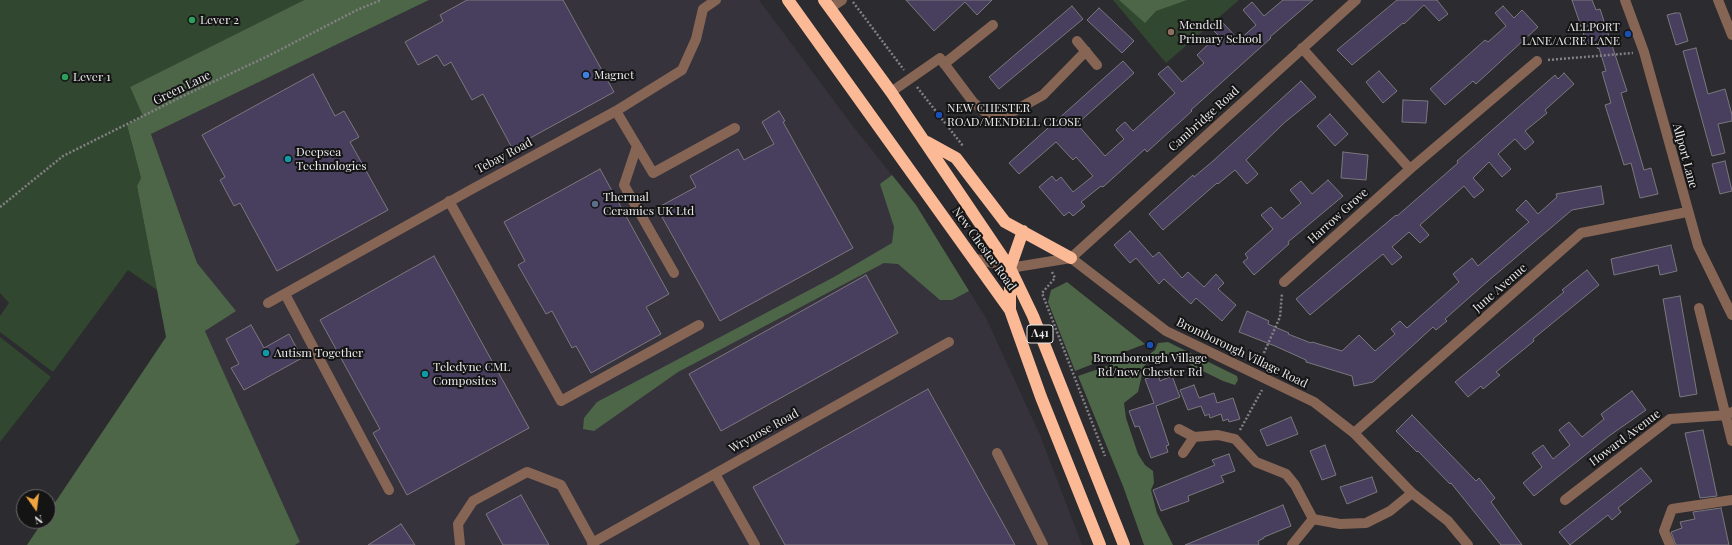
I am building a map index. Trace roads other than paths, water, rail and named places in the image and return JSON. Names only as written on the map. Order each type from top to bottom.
[{"type":"highway","name":"New Chester Road","points":[[788,0],[1010,310],[1041,397],[1100,545]]},
{"type":"highway","name":"New Chester Road","points":[[827,4],[891,92],[1010,268],[1033,316],[1124,545]]},
{"type":"highway","points":[[924,140],[956,158],[1005,222],[1071,258]]},
{"type":"highway","points":[[1010,310],[1010,268],[1023,231]]},
{"type":"street","name":"Tebay Road","points":[[268,303],[449,201],[616,111],[682,70],[696,39],[703,9],[716,0]]},
{"type":"street","points":[[827,4],[842,0]]},
{"type":"street","name":"Cambridge Road","points":[[1071,258],[1356,0]]},
{"type":"street","name":"Allport Lane","points":[[1625,0],[1644,52],[1687,212],[1698,246],[1732,315]]},
{"type":"street","points":[[1718,0],[1732,35]]},
{"type":"street","points":[[944,64],[993,26]]},
{"type":"street","points":[[1077,40],[1097,65]]},
{"type":"street","points":[[1302,48],[1410,169]]},
{"type":"street","points":[[891,92],[940,58],[973,102],[985,112],[996,117],[1014,111],[1043,95],[1086,51]]},
{"type":"street","name":"Harrow Grove","points":[[1284,282],[1410,169],[1537,61]]},
{"type":"street","points":[[616,111],[653,173],[735,128]]},
{"type":"street","points":[[637,146],[624,185],[674,273]]},
{"type":"street","points":[[449,201],[561,401],[699,325]]},
{"type":"street","name":"June Avenue","points":[[1354,433],[1581,233],[1687,212]]},
{"type":"street","points":[[973,258],[1010,268],[1071,258]]},
{"type":"street","name":"Bromborough Village Road","points":[[1071,258],[1166,331],[1314,402],[1354,433],[1412,493],[1448,521],[1468,545]]},
{"type":"street","points":[[285,294],[389,490]]},
{"type":"street","points":[[1699,308],[1729,414],[1732,441]]},
{"type":"street","name":"Wrynose Road","points":[[593,544],[949,342]]},
{"type":"street","name":"Howard Avenue","points":[[1566,500],[1670,419],[1729,414]]},
{"type":"street","points":[[1179,429],[1194,437],[1218,435],[1235,439],[1256,462],[1286,474],[1295,485],[1313,519]]},
{"type":"street","points":[[1183,453],[1194,437]]},
{"type":"street","points":[[997,453],[1043,545]]},
{"type":"street","points":[[460,545],[458,524],[473,501],[527,472],[561,485],[593,544]]},
{"type":"street","points":[[715,474],[756,545]]},
{"type":"street","points":[[1102,490],[1121,545]]},
{"type":"street","points":[[1313,519],[1340,524],[1366,524],[1390,512],[1412,493]]},
{"type":"street","points":[[1670,545],[1664,530],[1672,509],[1732,500]]},
{"type":"street","points":[[1292,545],[1313,519]]},
{"type":"place","name":"Lever 2","points":[[192,20]]},
{"type":"place","name":"Mendell Primary School","points":[[1171,32]]},
{"type":"place","name":"ALLPORT LANE/ACRE LANE","points":[[1628,34]]},
{"type":"place","name":"Magnet","points":[[586,75]]},
{"type":"place","name":"Lever 1","points":[[65,77]]},
{"type":"place","name":"NEW CHESTER ROAD/MENDELL CLOSE","points":[[939,115]]},
{"type":"place","name":"Deepsea Technologies","points":[[288,159]]},
{"type":"place","name":"Thermal Ceramics UK Ltd","points":[[595,204]]},
{"type":"place","name":"Bromborough Village Rd/new Chester Rd","points":[[1150,345]]},
{"type":"place","name":"Autism Together","points":[[266,353]]},
{"type":"place","name":"Teledyne CML Composites","points":[[425,374]]}]
